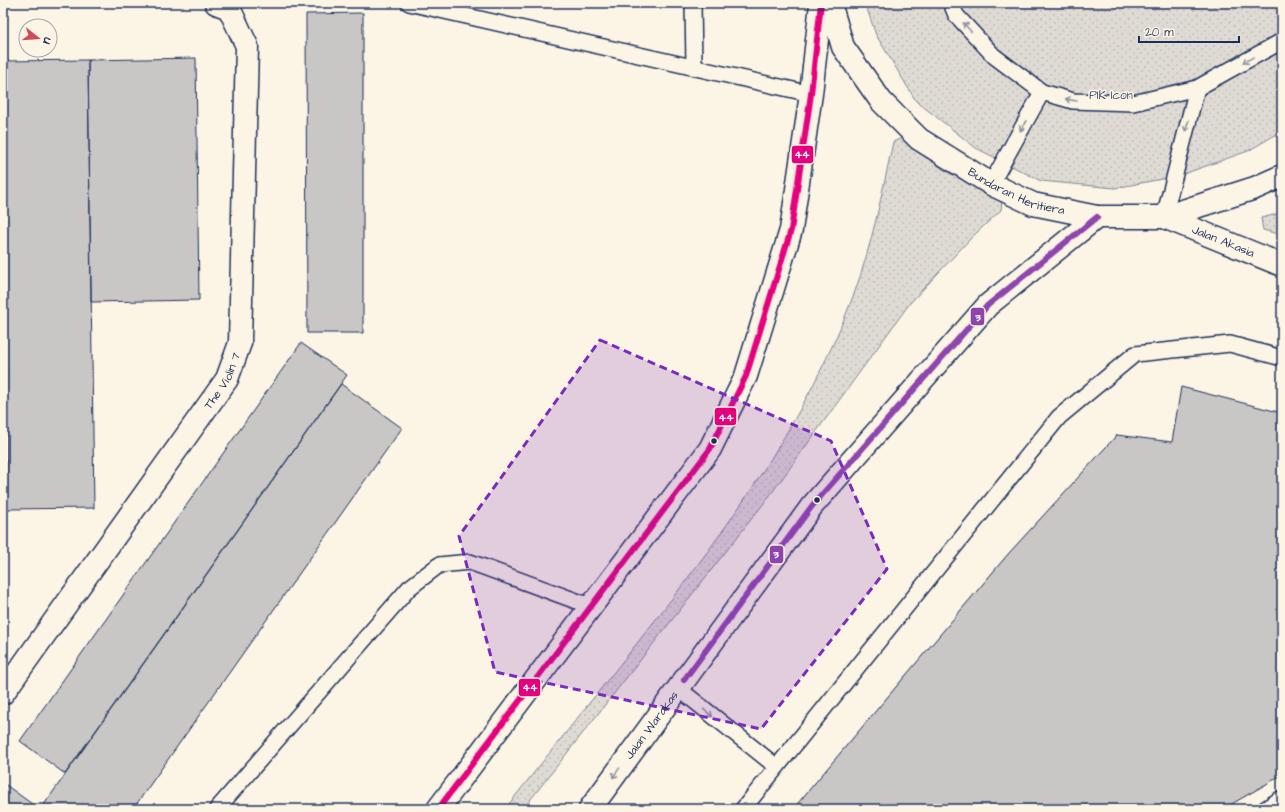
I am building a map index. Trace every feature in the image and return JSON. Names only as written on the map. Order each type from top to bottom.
[{"type":"street","points":[[438,809],[710,449],[746,376],[791,230],[811,94],[821,3]]},
{"type":"street","name":"Bundaran Heritiera","points":[[830,3],[843,46],[881,101],[919,139],[991,184],[1033,204],[1097,217],[1164,217],[1255,188],[1282,176]]},
{"type":"street","name":"The Violin 7","points":[[3,693],[227,379],[240,343],[247,46],[223,6]]},
{"type":"street","name":"Jalan Warakas","points":[[590,809],[812,506],[988,305],[1097,217]]},
{"type":"street","name":"Jalan Akasia","points":[[1164,217],[1282,265]]},
{"type":"lane","points":[[409,3],[811,94]]},
{"type":"lane","points":[[693,3],[694,68]]},
{"type":"lane","points":[[951,3],[956,15],[994,56],[1042,92],[1073,101],[1133,103],[1197,88],[1282,41]]},
{"type":"lane","points":[[1164,217],[1197,88]]},
{"type":"lane","points":[[991,184],[1042,92]]},
{"type":"lane","points":[[743,809],[1059,417],[1135,354],[1230,344],[1282,358]]},
{"type":"lane","points":[[217,809],[409,588],[439,566],[470,562],[590,606]]},
{"type":"lane","points":[[678,688],[777,767]]},
{"type":"lane","points":[[1264,809],[1282,798]]},
{"type":"highlighted area","points":[[600,340],[831,441],[887,569],[761,729],[495,672],[459,536]]},
{"type":"green space","name":"PIK Icon","points":[[865,3],[1282,3],[1282,131],[1248,151],[1178,176],[1115,188],[1041,181],[976,148],[916,101],[876,35]]},
{"type":"green space","points":[[902,138],[944,170],[1002,201],[1001,210],[972,237],[910,303],[768,498],[523,809],[505,809],[695,568],[756,482],[784,437],[810,391],[834,343],[854,294],[881,200],[893,142]]},
{"type":"green space","points":[[1282,213],[1282,235],[1263,230],[1261,218]]},
{"type":"building","points":[[363,13],[363,333],[307,333],[306,14]]},
{"type":"building","points":[[196,58],[199,300],[91,302],[88,60]]},
{"type":"building","points":[[88,60],[94,508],[7,509],[3,61]]},
{"type":"building","points":[[301,343],[347,375],[65,774],[20,741]]},
{"type":"building","points":[[341,384],[402,428],[133,809],[41,809]]},
{"type":"building","points":[[1181,387],[1282,413],[1282,775],[1223,809],[793,809],[1009,553],[1117,435],[1172,442]]},
{"type":"building","points":[[3,783],[39,809],[3,809]]},
{"type":"transit line","name":"44","points":[[438,809],[710,449],[746,376],[791,230],[811,94],[821,3]]},
{"type":"transit line","name":"3","points":[[684,680],[812,506],[988,305],[1097,217]]}]
